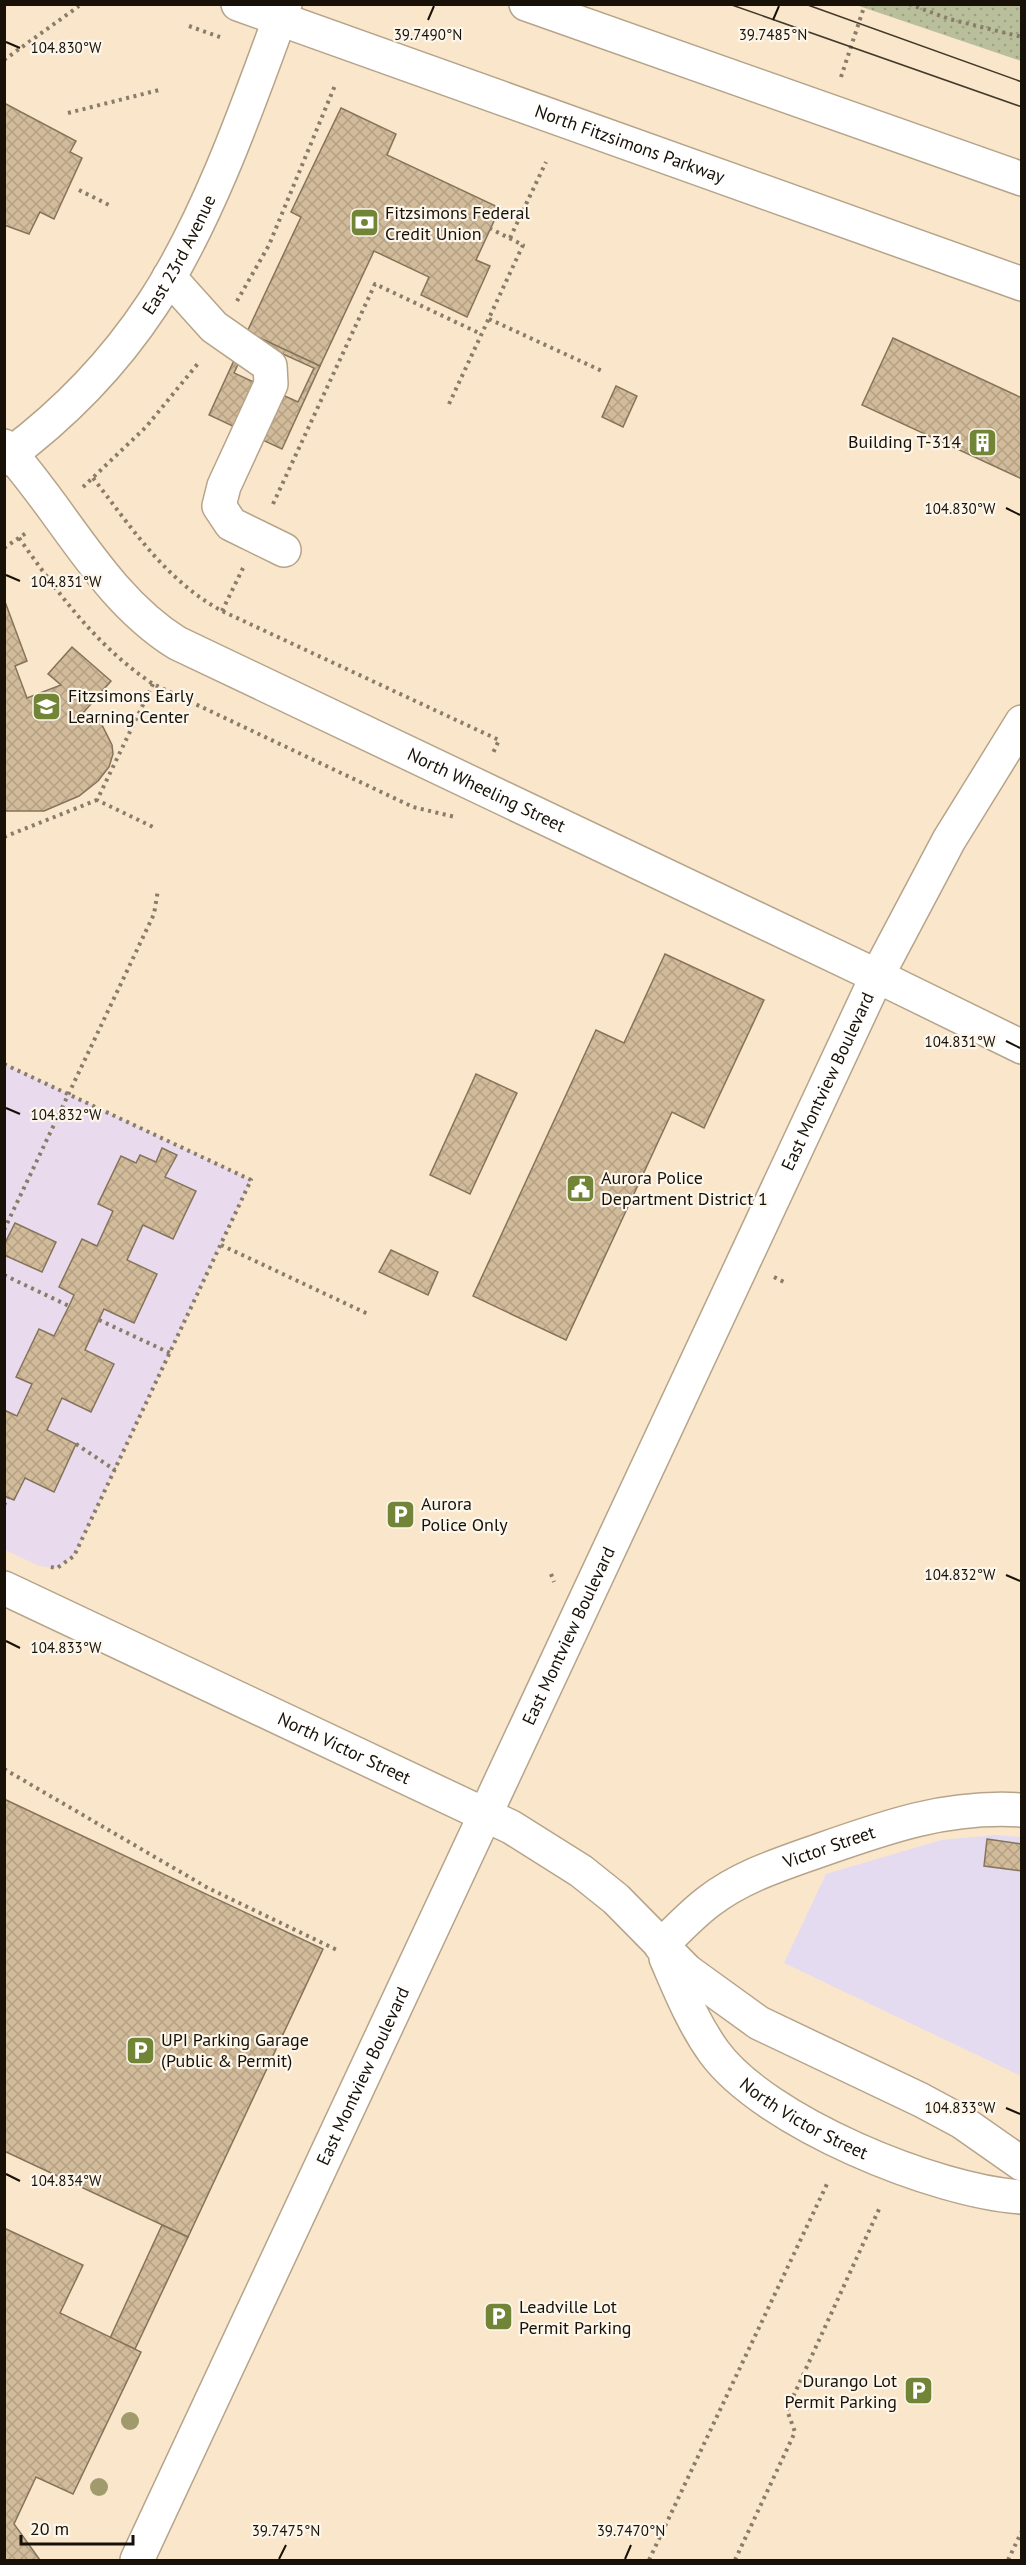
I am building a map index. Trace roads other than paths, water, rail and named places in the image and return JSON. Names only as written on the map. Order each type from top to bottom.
[{"type":"street","name":"North Fitzsimons Parkway","points":[[238,4],[282,12],[1022,284]]},
{"type":"street","points":[[525,4],[1022,179]]},
{"type":"street","name":"East 23rd Avenue","points":[[7,453],[68,405],[115,355],[153,304],[169,277],[231,143],[282,12]]},
{"type":"street","points":[[169,277],[219,332],[270,366],[273,377],[271,384],[224,486],[219,506],[231,524],[271,544]]},
{"type":"street","name":"North Wheeling Street","points":[[7,453],[111,583],[167,637],[200,656],[878,976],[1022,1047]]},
{"type":"street","name":"East Montview Boulevard","points":[[137,2560],[488,1814],[878,976],[949,840],[1022,722]]},
{"type":"street","name":"North Victor Street","points":[[4,1588],[488,1814],[581,1871],[616,1899],[661,1946],[706,1987],[759,2024],[921,2100],[962,2122],[1022,2164]]},
{"type":"street","name":"Victor Street","points":[[661,1946],[708,1901],[752,1875],[874,1831],[936,1814],[984,1809],[1022,1810]]},
{"type":"street","name":"North Victor Street","points":[[661,1946],[688,2008],[714,2053],[738,2079],[768,2102],[810,2127],[879,2158],[975,2191],[1022,2197]]},
{"type":"tram line","points":[[729,4],[1022,107]]},
{"type":"tram line","points":[[805,4],[1022,82]]},
{"type":"place","name":"Fitzsimons Federal Credit Union","points":[[364,223]]},
{"type":"place","name":"Building T-314","points":[[982,442]]},
{"type":"place","name":"Fitzsimons Early Learning Center","points":[[47,706]]},
{"type":"place","name":"Aurora Police Department District 1","points":[[580,1188]]},
{"type":"place","name":"Aurora Police Only","points":[[400,1514]]},
{"type":"place","name":"UPI Parking Garage (Public & Permit)","points":[[140,2050]]},
{"type":"place","name":"Leadville Lot Permit Parking","points":[[498,2317]]},
{"type":"place","name":"Durango Lot Permit Parking","points":[[918,2391]]}]
